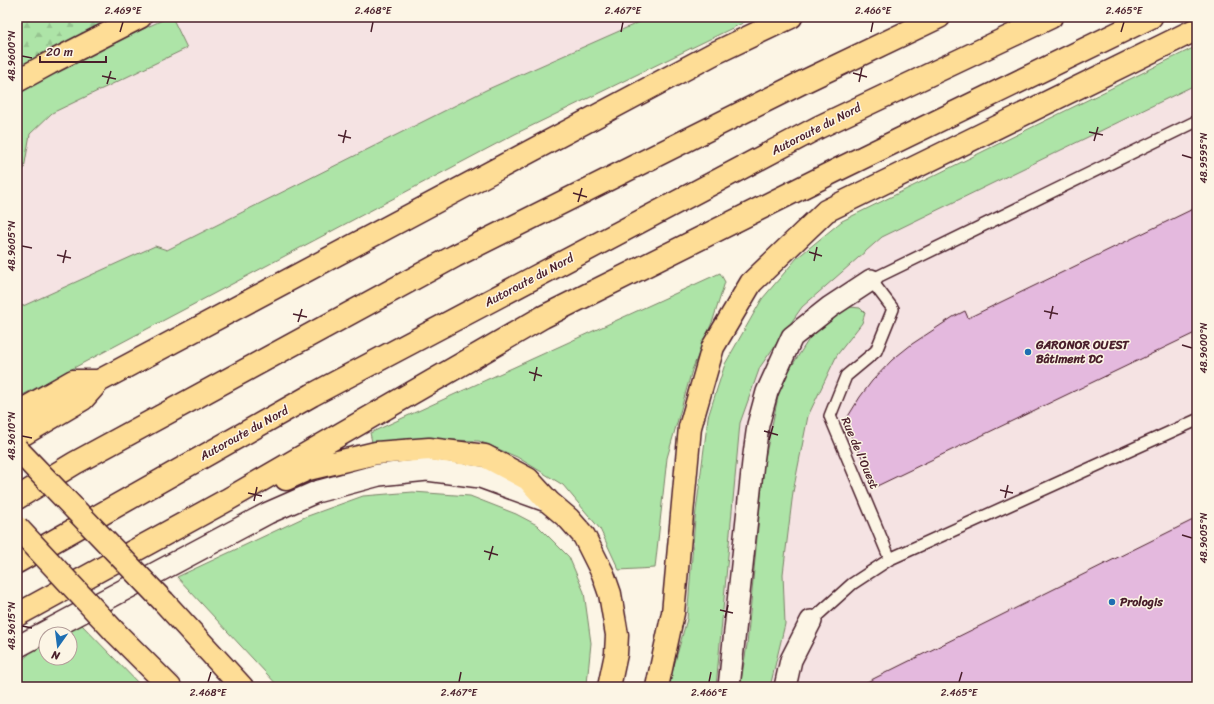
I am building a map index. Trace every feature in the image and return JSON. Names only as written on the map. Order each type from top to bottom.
[{"type":"highway","points":[[17,81],[50,62],[140,17]]},
{"type":"highway","points":[[17,438],[83,399],[99,381],[712,54],[791,17]]},
{"type":"highway","points":[[17,498],[82,459],[455,256],[794,87],[939,17]]},
{"type":"highway","name":"Autoroute du Nord","points":[[17,562],[312,395],[798,138],[1051,17]]},
{"type":"highway","points":[[17,615],[227,500],[543,317],[833,172],[1151,17]]},
{"type":"highway","points":[[657,687],[673,613],[690,427],[713,347],[751,283],[826,211],[1197,29]]},
{"type":"highway","points":[[17,413],[74,381],[99,381]]},
{"type":"highway","points":[[227,500],[270,487],[308,469],[376,453],[429,448],[485,456],[528,479],[548,502],[569,519],[584,536],[603,574],[610,594],[617,635],[616,654],[609,687]]},
{"type":"highway","points":[[17,449],[164,602],[242,687]]},
{"type":"highway","points":[[17,527],[115,632],[170,687]]},
{"type":"street","points":[[730,687],[753,462],[758,425],[767,392],[792,337],[830,307],[871,280]]},
{"type":"street","points":[[17,647],[268,513],[316,492],[379,475],[427,470],[480,477],[548,502]]},
{"type":"street","points":[[785,687],[791,660],[811,621]]},
{"type":"lane","points":[[871,280],[1197,121]]},
{"type":"lane","name":"Rue de l'Ouest","points":[[871,280],[894,309],[876,351],[846,376],[830,416],[890,559]]},
{"type":"lane","points":[[811,621],[852,584],[890,559],[1197,420]]},
{"type":"shaded area","points":[[17,17],[744,17],[68,337],[17,302]]},
{"type":"shaded area","points":[[1197,68],[1197,687],[683,687],[746,353],[903,212]]},
{"type":"green space","points":[[17,17],[123,17],[17,72]]},
{"type":"green space","points":[[169,17],[172,17],[187,48],[52,113],[30,134],[24,169],[17,176],[17,91],[26,83]]},
{"type":"green space","points":[[651,17],[755,17],[515,134],[17,398],[17,304],[23,306],[155,246],[167,250],[486,90]]},
{"type":"green space","points":[[1197,46],[1197,84],[882,237],[802,307],[760,367],[740,423],[716,687],[668,687],[687,619],[695,519],[708,417],[725,364],[762,299],[797,258],[842,221]]},
{"type":"green space","points":[[720,273],[725,282],[713,320],[692,370],[667,458],[655,568],[619,570],[600,529],[563,485],[517,457],[479,441],[424,439],[372,442],[370,433]]},
{"type":"green space","points":[[850,307],[860,308],[865,313],[862,323],[837,355],[808,416],[793,492],[783,574],[785,624],[770,687],[740,687],[747,645],[764,463],[781,383],[809,339],[830,318]]},
{"type":"green space","points":[[413,492],[470,496],[516,514],[537,525],[569,557],[584,592],[591,643],[586,687],[279,687],[177,577],[305,517],[363,496]]},
{"type":"green space","points":[[81,624],[142,687],[17,687],[17,665],[31,652],[38,648],[38,666],[78,666],[78,626]]},
{"type":"building","name":"GARONOR OUEST Bâtiment DC","points":[[1197,207],[1197,332],[877,486],[844,423],[872,381],[892,360],[912,344],[953,317],[965,311],[968,318]]},
{"type":"building","name":"Prologis","points":[[1197,518],[1197,687],[857,687]]},
{"type":"place","name":"GARONOR OUEST Bâtiment DC","points":[[1028,352]]},
{"type":"place","name":"Prologis","points":[[1112,602]]}]
